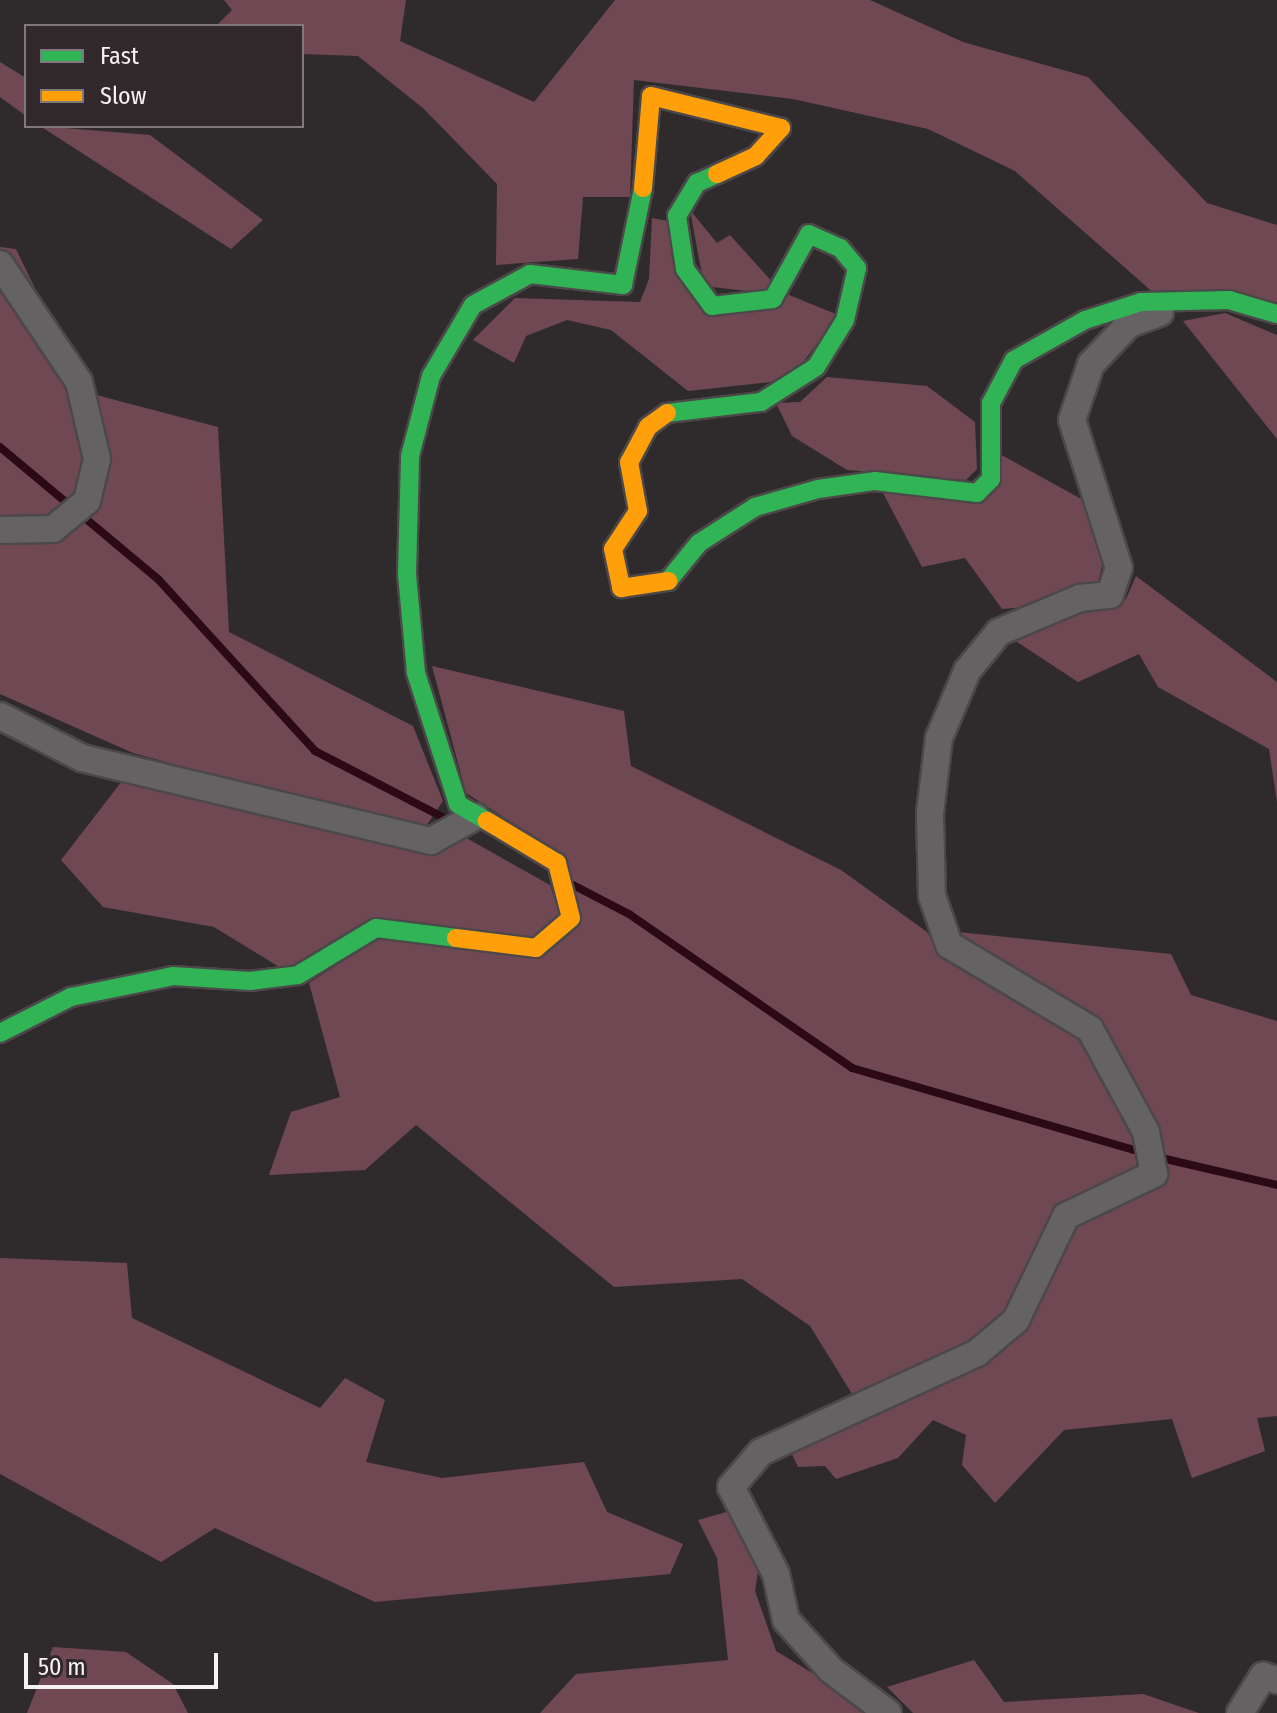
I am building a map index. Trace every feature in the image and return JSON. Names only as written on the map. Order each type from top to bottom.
[{"type":"street","points":[[0,1033],[71,997],[173,976],[250,981],[298,975],[376,928],[536,948],[571,918],[557,863],[458,804],[416,673],[407,574],[410,456],[431,376],[473,305],[530,274],[623,285],[642,197],[651,96],[781,128],[756,156],[697,183],[677,216],[685,269],[712,306],[773,299],[809,234],[840,248],[857,268],[845,320],[816,367],[761,402],[664,413],[648,427],[629,462],[638,511],[613,549],[621,588],[665,584],[699,543],[755,507],[818,489],[875,481],[977,493],[991,479],[991,403],[1014,360],[1085,320],[1141,302],[1186,304],[1229,300],[1277,314]]},
{"type":"street","points":[[0,264],[79,382],[97,459],[87,501],[53,529],[0,530]]},
{"type":"street","points":[[888,1713],[831,1670],[786,1620],[776,1574],[731,1487],[761,1452],[977,1353],[1016,1320],[1066,1216],[1154,1174],[1146,1132],[1090,1029],[949,945],[932,896],[930,813],[939,738],[967,671],[999,632],[1080,598],[1110,595],[1119,568],[1072,420],[1091,364],[1129,324],[1186,304]]},
{"type":"street","points":[[0,716],[82,758],[431,841],[476,816]]},
{"type":"street","points":[[1240,1713],[1263,1676],[1277,1680]]},
{"type":"shaded area","points":[[224,0],[406,0],[400,41],[534,102],[615,0],[870,0],[963,42],[1088,77],[1207,203],[1277,225],[1277,302],[1156,295],[1015,171],[928,129],[793,99],[634,80],[630,197],[583,197],[578,259],[496,265],[497,184],[424,109],[358,56],[304,54],[304,24],[218,24],[232,10]]},
{"type":"shaded area","points":[[0,62],[24,77],[24,115],[0,97]]},
{"type":"shaded area","points":[[43,128],[150,135],[263,220],[231,249]]},
{"type":"shaded area","points":[[690,210],[717,243],[730,235],[775,285],[765,293],[704,286]]},
{"type":"shaded area","points":[[652,218],[668,221],[695,299],[789,295],[838,315],[790,380],[688,391],[611,330],[567,320],[526,336],[514,363],[473,340],[515,298],[640,302],[649,279]]},
{"type":"shaded area","points":[[0,247],[16,249],[85,392],[218,427],[229,632],[413,726],[443,801],[422,832],[133,753],[0,694]]},
{"type":"shaded area","points":[[1225,313],[1277,335],[1277,439],[1183,321]]},
{"type":"shaded area","points":[[827,377],[927,386],[975,422],[977,469],[966,480],[847,470],[792,436],[776,403],[800,402]]},
{"type":"shaded area","points":[[998,453],[1083,500],[1105,555],[1097,585],[1038,606],[1002,609],[965,558],[922,567],[882,491],[973,503]]},
{"type":"shaded area","points":[[1136,576],[1277,682],[1277,802],[1269,749],[1158,687],[1139,654],[1078,682],[1011,638],[1089,608],[1112,608],[1126,599]]},
{"type":"shaded area","points":[[432,666],[624,711],[631,766],[841,870],[927,932],[940,952],[1086,1039],[1131,1129],[1137,1166],[1058,1208],[1001,1323],[965,1349],[854,1397],[810,1326],[742,1279],[614,1287],[416,1125],[365,1170],[269,1175],[291,1112],[340,1097],[309,983],[381,937],[545,951],[560,853],[466,793]]},
{"type":"shaded area","points":[[122,781],[435,852],[461,835],[550,885],[559,914],[533,942],[427,926],[289,973],[214,927],[103,907],[61,860]]},
{"type":"shaded area","points":[[958,932],[1171,954],[1191,995],[1277,1021],[1277,1416],[1257,1418],[1265,1451],[1192,1478],[1172,1419],[1064,1430],[995,1503],[962,1465],[966,1435],[933,1420],[898,1458],[836,1479],[825,1466],[798,1467],[790,1450],[985,1359],[1073,1224],[1162,1182],[1164,1144],[1109,1034],[1091,1015],[985,958]]},
{"type":"shaded area","points":[[0,1258],[127,1263],[132,1318],[320,1408],[345,1378],[385,1400],[366,1462],[442,1478],[584,1462],[607,1512],[683,1544],[670,1574],[375,1602],[215,1528],[161,1562],[0,1474]]},
{"type":"shaded area","points":[[734,1510],[760,1559],[755,1591],[776,1651],[878,1713],[540,1713],[576,1674],[728,1660],[717,1558],[698,1520]]},
{"type":"shaded area","points":[[53,1647],[126,1652],[173,1684],[188,1713],[27,1713]]},
{"type":"shaded area","points":[[974,1660],[1004,1702],[1143,1694],[1199,1713],[913,1713],[887,1687]]},
{"type":"waterway","points":[[0,447],[158,579],[315,751],[454,823]]},
{"type":"waterway","points":[[573,885],[629,914],[852,1068],[1144,1153]]},
{"type":"waterway","points":[[1157,1157],[1277,1185]]},
{"type":"traffic: fast","points":[[667,413],[761,402],[816,367],[845,320],[857,268],[840,248],[809,234],[773,299],[712,306],[685,269],[677,216],[697,183],[717,174]]},
{"type":"traffic: fast","points":[[487,821],[458,804],[416,673],[407,574],[410,456],[431,376],[473,305],[530,274],[623,285],[643,188]]},
{"type":"traffic: fast","points":[[668,581],[699,543],[755,507],[818,489],[875,481],[977,493],[991,479],[991,403],[1014,360],[1085,320],[1141,302],[1229,300],[1277,314]]},
{"type":"traffic: fast","points":[[0,1033],[71,997],[173,976],[250,981],[298,975],[376,928],[456,938]]},
{"type":"traffic: slow","points":[[643,188],[651,96],[781,128],[756,156],[717,174]]},
{"type":"traffic: slow","points":[[667,413],[648,427],[629,462],[638,511],[613,549],[621,588],[668,581]]},
{"type":"traffic: slow","points":[[456,938],[536,948],[571,918],[557,863],[487,821]]}]
